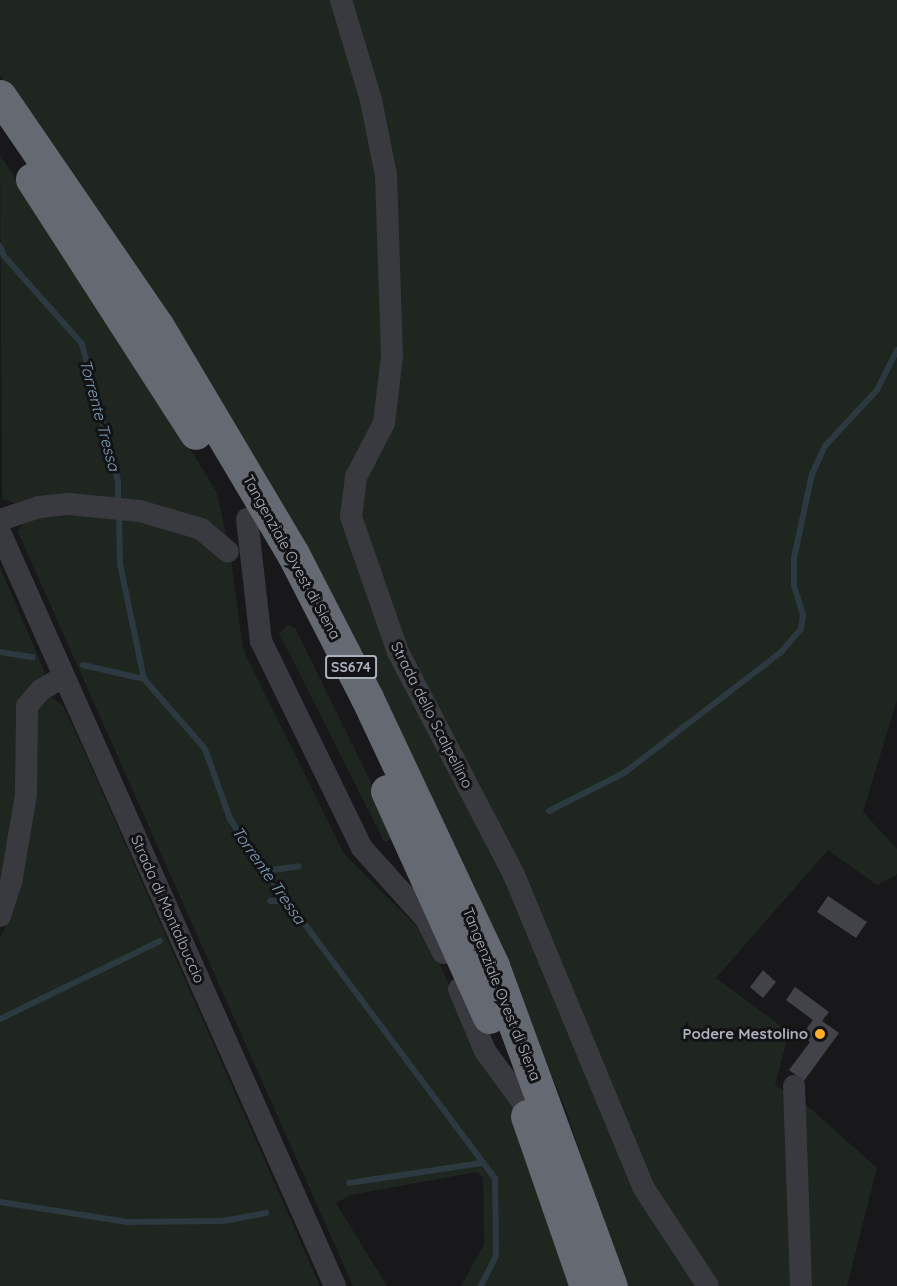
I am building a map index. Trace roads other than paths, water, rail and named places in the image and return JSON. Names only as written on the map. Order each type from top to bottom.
[{"type":"highway","name":"Tangenziale Ovest di Siena","points":[[0,96],[186,373],[293,554],[367,698],[493,966],[611,1286]]},
{"type":"highway","name":"Tangenziale Ovest di Siena","points":[[0,134],[135,334],[247,519],[351,714],[473,977],[523,1103],[586,1286]]},
{"type":"street","name":"Strada dello Scalpellino","points":[[341,0],[371,100],[386,175],[392,356],[384,423],[356,477],[351,518],[398,652],[514,875],[639,1179],[708,1286]]},
{"type":"street","points":[[0,520],[39,507],[95,507],[140,511],[201,529],[228,552]]},
{"type":"street","points":[[247,519],[261,640],[362,848],[426,919],[485,1051],[523,1103]]},
{"type":"street","name":"Strada di Montalbuccio","points":[[0,532],[335,1286]]},
{"type":"street","points":[[0,916],[11,883],[26,794],[27,706],[41,690],[63,677]]},
{"type":"street","points":[[794,1086],[801,1286]]},
{"type":"waterway","name":"Torrente Tressa","points":[[0,246],[4,256],[82,344],[118,481],[118,504]]},
{"type":"waterway","points":[[549,811],[624,773],[781,652],[801,629],[803,615],[794,585],[794,558],[812,474],[825,446],[877,390],[897,350]]},
{"type":"waterway","name":"Torrente Tressa","points":[[119,514],[120,564],[144,679],[205,749],[230,819],[265,871],[495,1178],[496,1256],[481,1286]]},
{"type":"waterway","points":[[0,652],[33,657]]},
{"type":"waterway","points":[[83,665],[144,679]]},
{"type":"waterway","points":[[265,871],[299,866]]},
{"type":"waterway","points":[[270,901],[287,901]]},
{"type":"waterway","points":[[0,1019],[160,941]]},
{"type":"waterway","points":[[349,1183],[482,1163]]},
{"type":"waterway","points":[[0,1202],[127,1222],[223,1221],[266,1213]]},
{"type":"place","name":"Podere Mestolino","points":[[820,1034]]}]
